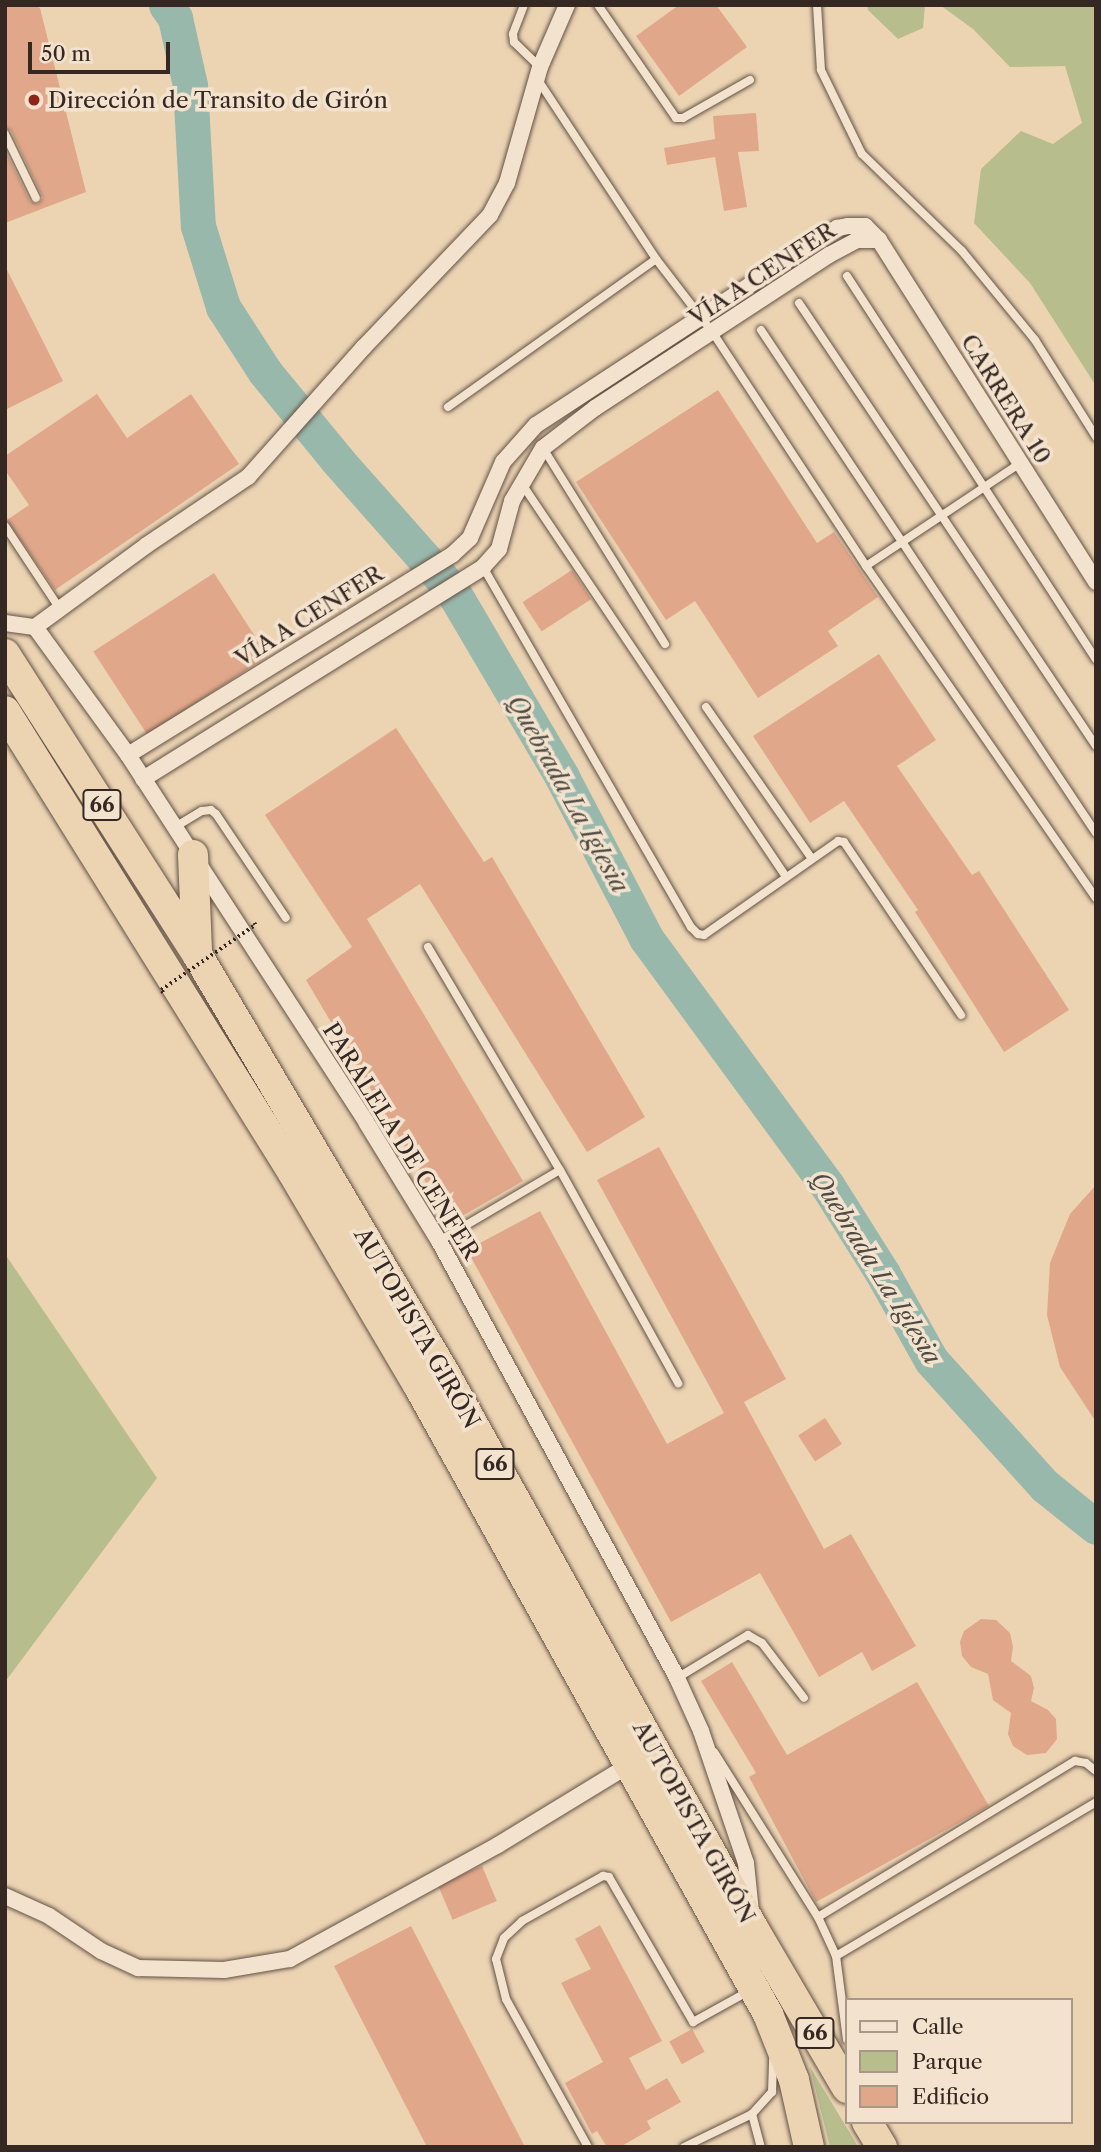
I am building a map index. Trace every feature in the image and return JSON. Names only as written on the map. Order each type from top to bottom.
[{"type":"highway","name":"AUTOPISTA GIRÓN","points":[[5,654],[198,956],[445,1374],[752,1926],[846,2086]]},
{"type":"highway","name":"AUTOPISTA GIRÓN","points":[[5,711],[300,1185],[418,1385],[761,2001],[793,2080],[809,2139]]},
{"type":"highway","points":[[193,855],[198,956]]},
{"type":"highway","points":[[868,2124],[882,2147]]},
{"type":"street","points":[[5,623],[35,627],[248,477],[490,215],[507,183],[539,73],[567,5]]},
{"type":"street","name":"VÍA A CENFER","points":[[128,755],[452,555],[470,538],[503,462],[528,432],[664,339],[703,319],[837,228],[865,226],[879,240]]},
{"type":"street","name":"VÍA A CENFER","points":[[143,779],[465,581],[483,567],[499,549],[521,482],[543,448],[595,408],[845,245],[858,240],[879,240]]},
{"type":"street","name":"CARRERA 10","points":[[879,240],[1096,582]]},
{"type":"street","name":"PARALELA DE CENFER","points":[[35,627],[128,755],[366,1122],[439,1241],[677,1678],[701,1731],[746,1863],[752,1926]]},
{"type":"street","points":[[5,1896],[49,1916],[101,1951],[138,1968],[224,1970],[290,1959],[498,1845],[629,1765]]},
{"type":"lane","points":[[524,5],[513,34],[514,43],[539,73],[656,259],[713,332],[866,566],[1096,898]]},
{"type":"lane","points":[[598,5],[668,111],[676,118],[683,118],[750,80]]},
{"type":"lane","points":[[817,5],[821,69],[862,154],[962,251],[1035,340],[1096,436]]},
{"type":"lane","points":[[5,134],[36,198]]},
{"type":"lane","points":[[447,407],[656,259]]},
{"type":"lane","points":[[847,275],[1096,659]]},
{"type":"lane","points":[[799,303],[1096,746]]},
{"type":"lane","points":[[761,330],[1096,833]]},
{"type":"lane","points":[[543,448],[665,644]]},
{"type":"lane","points":[[866,566],[1019,464]]},
{"type":"lane","points":[[521,482],[786,877]]},
{"type":"lane","points":[[5,526],[60,609]]},
{"type":"lane","points":[[483,567],[691,927],[704,935],[838,841],[848,846],[961,1015]]},
{"type":"lane","points":[[706,707],[811,859]]},
{"type":"lane","points":[[175,827],[202,811],[211,810],[216,814],[286,918]]},
{"type":"lane","points":[[428,947],[560,1170],[678,1383]]},
{"type":"lane","points":[[439,1241],[560,1170]]},
{"type":"lane","points":[[677,1678],[748,1635],[762,1643],[804,1698]]},
{"type":"lane","name":"PARALELA DE CENFER","points":[[701,1731],[818,1917],[836,1956],[846,2031]]},
{"type":"lane","points":[[818,1917],[1075,1761],[1086,1763],[1096,1771]]},
{"type":"lane","points":[[836,1956],[1096,1802]]},
{"type":"lane","points":[[588,2147],[506,1999],[496,1959],[504,1938],[522,1921],[603,1876],[609,1877],[693,2022],[761,2001],[774,2066],[772,2092],[752,2114],[684,2147]]},
{"type":"lane","points":[[752,2114],[761,2147]]},
{"type":"path","points":[[163,993],[161,990],[255,925],[254,923]]},
{"type":"green space","points":[[867,5],[925,5],[923,28],[898,39],[868,10]]},
{"type":"green space","points":[[940,5],[1096,5],[1096,386],[1030,283],[974,223],[981,169],[1021,131],[1053,144],[1082,123],[1065,66],[1010,67],[973,29]]},
{"type":"green space","points":[[5,1254],[157,1478],[5,1682]]},
{"type":"green space","points":[[810,2067],[853,2138],[858,2147],[830,2147]]},
{"type":"building","name":"Dirección de Transito de Girón","points":[[5,5],[34,5],[40,8],[86,192],[5,223],[5,150],[30,201],[38,204],[43,198],[11,131],[5,128]]},
{"type":"building","points":[[679,5],[716,5],[747,47],[679,96],[636,36]]},
{"type":"building","points":[[756,113],[759,151],[738,152],[747,207],[724,211],[715,157],[667,165],[664,148],[715,139],[713,116]]},
{"type":"building","points":[[5,266],[63,381],[5,410]]},
{"type":"building","points":[[718,390],[817,543],[834,532],[878,597],[828,631],[838,646],[758,698],[695,601],[666,620],[576,482]]},
{"type":"building","points":[[97,394],[127,438],[191,394],[239,464],[55,590],[7,520],[29,505],[5,470],[5,456]]},
{"type":"building","points":[[572,570],[591,599],[542,631],[523,602]]},
{"type":"building","points":[[214,573],[268,656],[147,734],[93,651]]},
{"type":"building","points":[[879,654],[936,740],[897,766],[972,875],[979,871],[1069,1010],[1004,1052],[915,912],[918,910],[844,801],[810,823],[753,736]]},
{"type":"building","points":[[396,728],[484,862],[492,857],[645,1117],[587,1152],[420,884],[367,919],[523,1181],[450,1223],[306,980],[352,947],[265,815]]},
{"type":"building","points":[[659,1147],[786,1379],[744,1402],[824,1549],[851,1534],[916,1646],[872,1671],[862,1652],[819,1677],[760,1573],[671,1622],[467,1250],[540,1211],[667,1444],[724,1413],[597,1180]]},
{"type":"building","points":[[1096,1185],[1096,1422],[1060,1367],[1047,1315],[1050,1263],[1070,1214]]},
{"type":"building","points":[[825,1418],[842,1444],[815,1461],[798,1435]]},
{"type":"building","points":[[981,1619],[996,1620],[1010,1633],[1013,1647],[1011,1661],[1031,1676],[1034,1688],[1031,1701],[1048,1710],[1056,1719],[1057,1739],[1046,1753],[1027,1755],[1013,1746],[1008,1734],[1011,1713],[993,1700],[988,1674],[971,1667],[962,1656],[960,1642],[964,1631]]},
{"type":"building","points":[[732,1662],[787,1755],[917,1682],[989,1806],[816,1902],[749,1777],[756,1773],[701,1681]]},
{"type":"building","points":[[482,1866],[497,1901],[453,1920],[438,1885]]},
{"type":"building","points":[[600,1925],[662,2041],[629,2058],[646,2090],[667,2078],[681,2102],[647,2121],[651,2129],[620,2147],[607,2147],[597,2131],[592,2134],[565,2083],[603,2062],[561,1983],[591,1969],[575,1939]]},
{"type":"building","points":[[411,1926],[525,2147],[427,2147],[334,1966]]},
{"type":"building","points":[[692,2029],[705,2052],[682,2064],[669,2042]]},
{"type":"waterway","name":"Quebrada La Iglesia","points":[[166,5],[175,18],[190,85],[198,226],[223,307],[265,372],[338,461],[452,590],[562,777],[646,938],[827,1185],[883,1274],[931,1360],[1045,1486],[1096,1527]]},
{"type":"place","name":"Dirección de Transito de Girón","points":[[34,100]]}]
